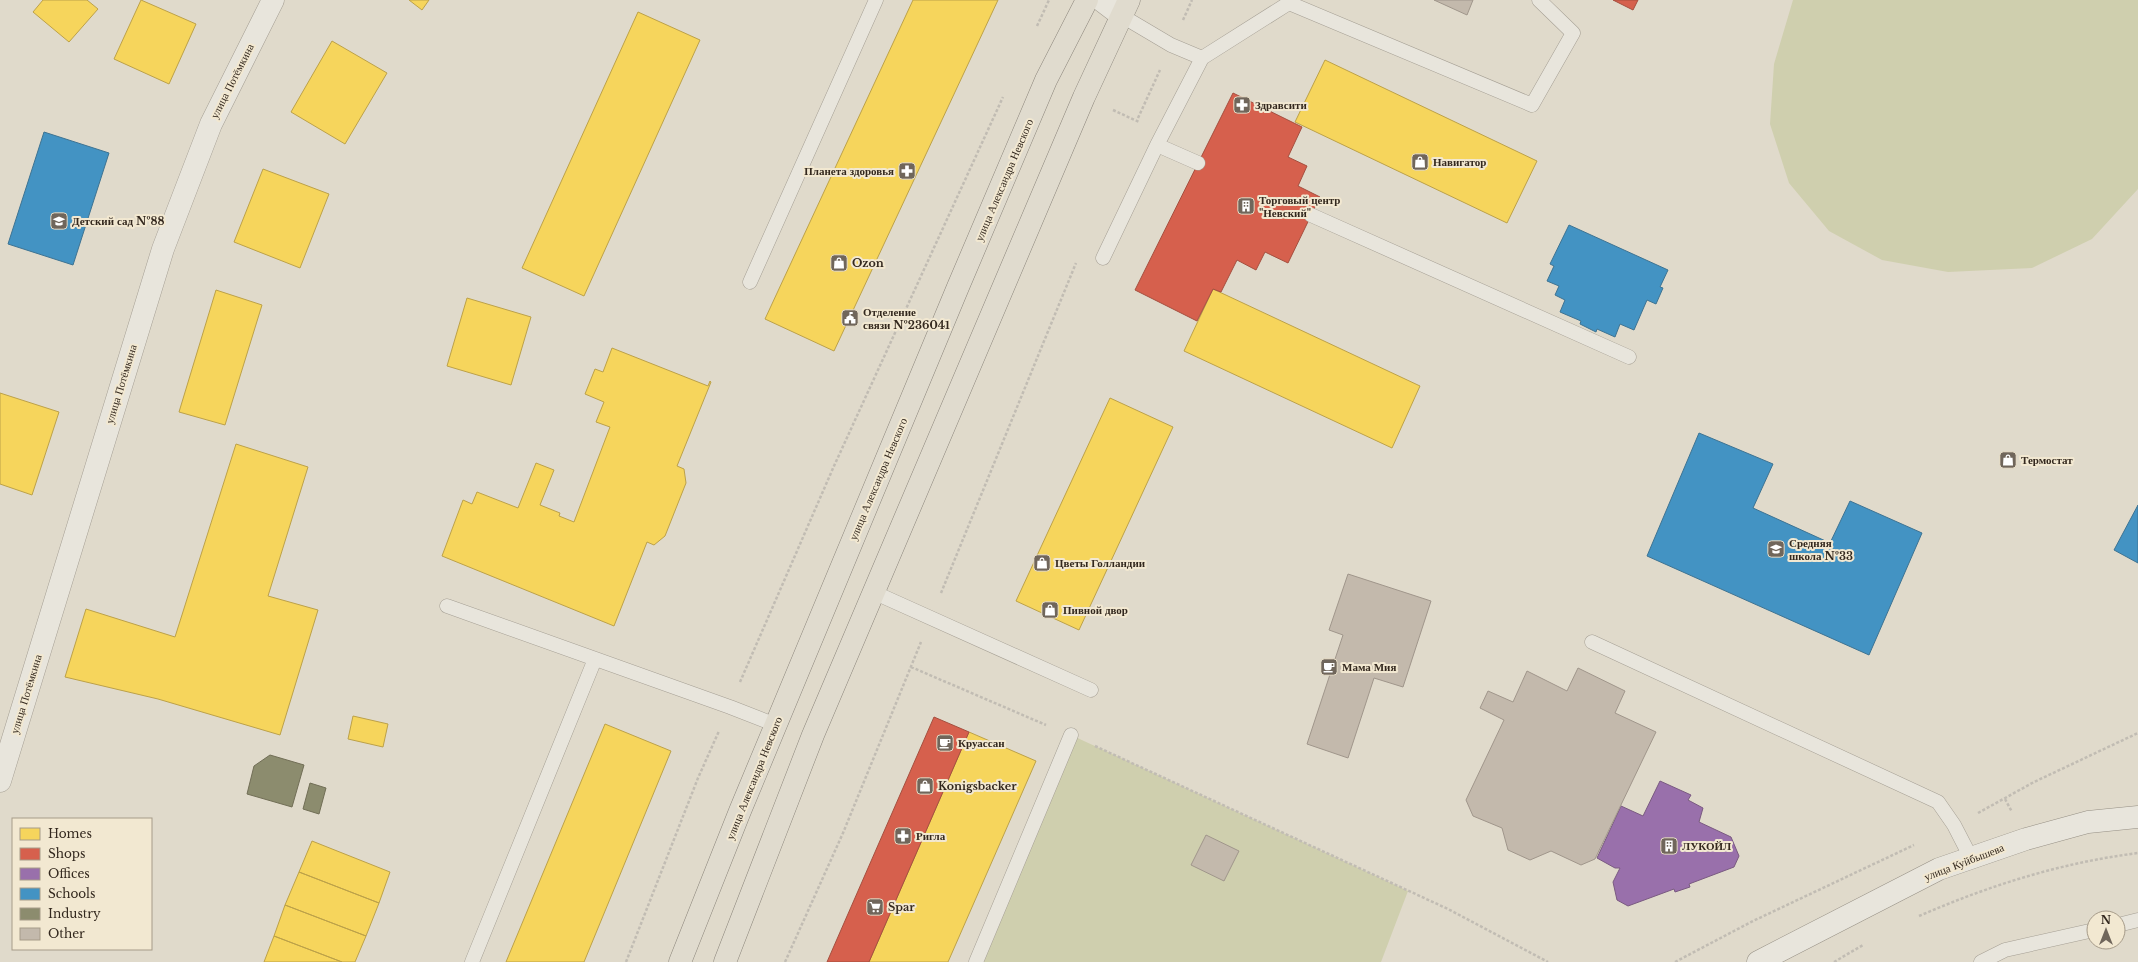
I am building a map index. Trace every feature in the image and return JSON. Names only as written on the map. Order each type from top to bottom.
[{"type":"main road","name":"улица Александра Невского","points":[[680,962],[776,725],[1046,80],[1087,0]]},
{"type":"main road","points":[[725,962],[813,735],[873,592],[1084,97],[1126,8]]},
{"type":"street","name":"улица Потёмкина","points":[[0,781],[163,249],[211,124],[273,0]]},
{"type":"street","points":[[1101,0],[1126,8]]},
{"type":"street","name":"улица Куйбышева","points":[[1758,962],[1939,869],[2026,839],[2088,822],[2138,817]]},
{"type":"lane","points":[[750,282],[876,0]]},
{"type":"lane","points":[[1103,258],[1202,58],[1289,3],[1532,105],[1573,33],[1539,0]]},
{"type":"lane","points":[[1126,8],[1171,45],[1202,58]]},
{"type":"lane","points":[[1158,145],[1198,163]]},
{"type":"lane","points":[[1311,215],[1629,357]]},
{"type":"lane","points":[[873,592],[1091,690]]},
{"type":"lane","points":[[448,606],[730,707],[776,725]]},
{"type":"lane","points":[[1592,642],[1938,802],[1954,825],[1971,858]]},
{"type":"lane","points":[[472,962],[595,659]]},
{"type":"lane","points":[[976,962],[1071,736]]},
{"type":"lane","points":[[2126,923],[2138,920]]},
{"type":"lane","points":[[1981,962],[2005,950],[2086,932]]},
{"type":"path","points":[[1036,27],[1049,0]]},
{"type":"path","points":[[1134,128],[1192,0]]},
{"type":"path","points":[[626,962],[698,778],[834,466],[1004,96]]},
{"type":"path","points":[[785,962],[843,833],[1077,259]]},
{"type":"path","points":[[911,667],[1071,736],[1448,909],[1548,962]]},
{"type":"path","points":[[1675,962],[1754,921],[1954,825],[2034,782],[2138,733]]},
{"type":"path","points":[[1914,918],[1976,892],[2042,871],[2095,859],[2138,853]]},
{"type":"path","points":[[1834,962],[1867,942]]},
{"type":"green space","points":[[1793,0],[2138,0],[2138,189],[2092,239],[2032,268],[1948,272],[1882,260],[1829,231],[1789,183],[1770,124],[1774,64]]},
{"type":"green space","points":[[1071,735],[1408,891],[1381,962],[976,962]]},
{"type":"building: Homes","points":[[43,0],[87,0],[98,9],[69,42],[33,12]]},
{"type":"building: Homes","points":[[141,0],[196,24],[169,84],[114,59]]},
{"type":"building: Homes","points":[[409,0],[429,0],[422,10]]},
{"type":"building: Homes","points":[[913,0],[998,0],[834,351],[765,319]]},
{"type":"building: Homes","points":[[638,12],[700,40],[584,296],[522,268]]},
{"type":"building: Homes","points":[[332,41],[387,73],[345,144],[291,112]]},
{"type":"building: Homes","points":[[1325,60],[1537,161],[1507,223],[1295,122]]},
{"type":"building: Homes","points":[[263,169],[329,194],[300,268],[234,242]]},
{"type":"building: Homes","points":[[1213,289],[1420,386],[1392,448],[1184,351]]},
{"type":"building: Homes","points":[[216,290],[262,305],[225,425],[179,412]]},
{"type":"building: Homes","points":[[467,298],[531,317],[511,385],[447,366]]},
{"type":"building: Homes","points":[[612,348],[708,386],[710,381],[711,382],[677,466],[684,469],[686,483],[665,536],[654,545],[647,542],[614,626],[442,556],[463,500],[472,504],[477,492],[518,508],[536,463],[554,470],[540,505],[560,513],[559,516],[574,522],[610,427],[596,422],[604,402],[585,394],[595,369],[603,372]]},
{"type":"building: Homes","points":[[0,393],[59,412],[32,495],[0,484]]},
{"type":"building: Homes","points":[[1110,398],[1173,427],[1079,630],[1016,601]]},
{"type":"building: Homes","points":[[236,444],[308,467],[268,596],[318,610],[280,735],[158,699],[65,677],[86,609],[175,637]]},
{"type":"building: Homes","points":[[353,716],[388,724],[383,747],[348,739]]},
{"type":"building: Homes","points":[[605,724],[671,751],[584,962],[506,962]]},
{"type":"building: Homes","points":[[969,732],[1036,761],[948,962],[869,962]]},
{"type":"building: Homes","points":[[312,841],[390,872],[379,903],[299,872]]},
{"type":"building: Homes","points":[[299,872],[379,903],[366,936],[285,905]]},
{"type":"building: Homes","points":[[285,905],[366,936],[355,962],[342,962],[274,936]]},
{"type":"building: Homes","points":[[274,936],[342,962],[264,962]]},
{"type":"building: Shops","points":[[1613,0],[1638,0],[1633,10]]},
{"type":"building: Shops","name":"Торговый центр \"Невский\"","points":[[1233,93],[1302,127],[1288,157],[1307,166],[1298,186],[1320,197],[1288,263],[1265,252],[1256,270],[1237,260],[1221,292],[1213,289],[1197,321],[1135,290]]},
{"type":"building: Shops","points":[[934,717],[969,732],[869,962],[827,962]]},
{"type":"building: Offices","name":"ЛУКОЙЛ","points":[[1660,781],[1691,795],[1688,800],[1703,808],[1699,822],[1731,837],[1739,856],[1734,867],[1689,884],[1690,887],[1675,892],[1674,889],[1628,906],[1617,900],[1613,882],[1620,868],[1615,868],[1597,858],[1621,806],[1643,816]]},
{"type":"building: Schools","points":[[44,132],[109,153],[73,265],[8,244]]},
{"type":"building: Schools","points":[[1569,225],[1668,270],[1660,287],[1663,288],[1656,304],[1647,300],[1634,330],[1620,324],[1615,337],[1597,329],[1596,332],[1580,324],[1581,321],[1560,312],[1565,300],[1555,295],[1559,286],[1547,281],[1554,266],[1550,264]]},
{"type":"building: Schools","points":[[1699,433],[1773,464],[1753,508],[1830,543],[1850,501],[1922,533],[1869,655],[1647,556]]},
{"type":"building: Schools","points":[[2138,505],[2138,563],[2114,550]]},
{"type":"building: Industry","points":[[270,755],[304,765],[292,807],[247,794],[254,766]]},
{"type":"building: Industry","points":[[310,783],[326,788],[319,814],[303,809]]},
{"type":"building: Other","points":[[1434,0],[1473,0],[1467,15]]},
{"type":"building: Other","points":[[1348,574],[1431,601],[1403,687],[1374,678],[1348,758],[1307,744],[1343,635],[1329,630]]},
{"type":"building: Other","points":[[1578,668],[1625,691],[1615,713],[1656,732],[1595,859],[1581,865],[1551,851],[1530,860],[1508,850],[1502,828],[1473,816],[1466,800],[1504,720],[1480,708],[1488,691],[1513,702],[1527,671],[1567,691]]},
{"type":"building: Other","points":[[1206,835],[1239,851],[1224,881],[1191,865]]},
{"type":"place","name":"Здравсити","points":[[1242,105]]},
{"type":"place","name":"Навигатор","points":[[1420,162]]},
{"type":"place","name":"Планета здоровья","points":[[907,171]]},
{"type":"place","name":"Торговый центр \"Невский\"","points":[[1246,206]]},
{"type":"place","name":"Детский сад №88","points":[[59,221]]},
{"type":"place","name":"Ozon","points":[[839,263]]},
{"type":"place","name":"Отделение связи №236041","points":[[850,318]]},
{"type":"place","name":"Термостат","points":[[2008,460]]},
{"type":"place","name":"Средняя школа №33","points":[[1776,549]]},
{"type":"place","name":"Цветы Голландии","points":[[1042,563]]},
{"type":"place","name":"Пивной двор","points":[[1050,610]]},
{"type":"place","name":"Мама Мия","points":[[1329,667]]},
{"type":"place","name":"Круассан","points":[[945,743]]},
{"type":"place","name":"Konigsbacker","points":[[925,786]]},
{"type":"place","name":"Ригла","points":[[903,836]]},
{"type":"place","name":"ЛУКОЙЛ","points":[[1669,846]]},
{"type":"place","name":"Spar","points":[[875,907]]}]
